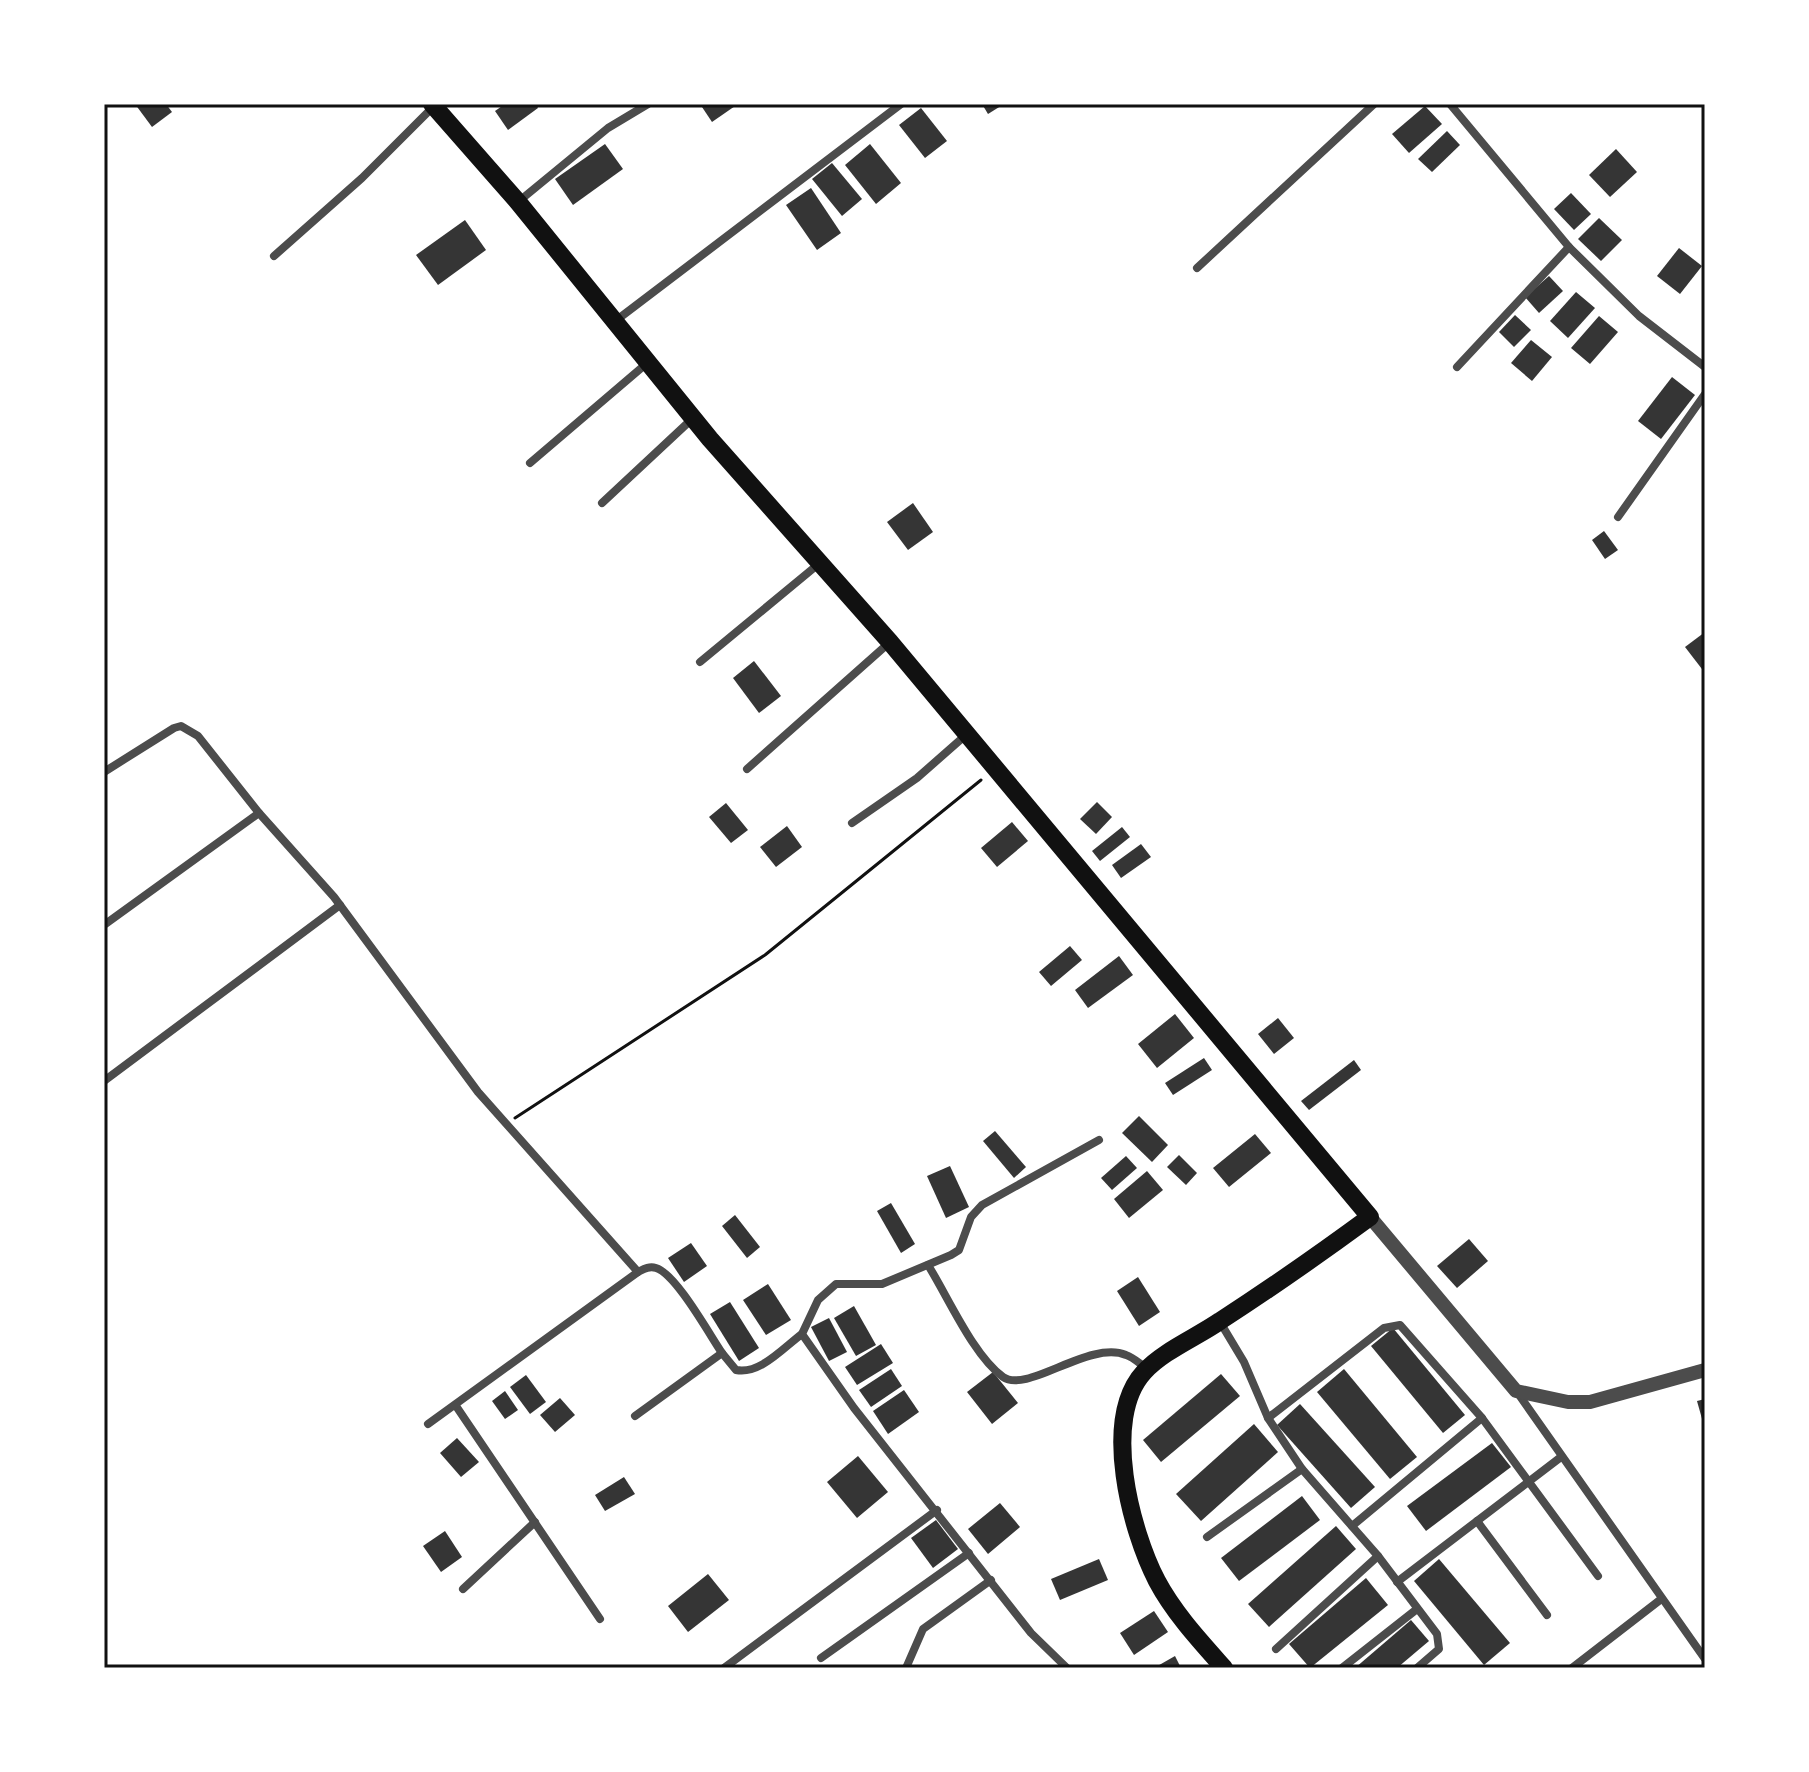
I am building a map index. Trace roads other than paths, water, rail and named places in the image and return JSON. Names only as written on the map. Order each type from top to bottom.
[{"type":"main road","points":[[433,105],[518,202],[646,364],[890,642],[1370,1217],[1147,1369],[1131,1397],[1122,1439],[1131,1505],[1158,1582],[1224,1668]]},
{"type":"street","points":[[518,202],[608,128],[648,104]]},
{"type":"street","points":[[613,323],[901,104]]},
{"type":"street","points":[[1197,268],[1374,104]]},
{"type":"street","points":[[1450,104],[1569,247],[1639,316],[1705,367]]},
{"type":"street","points":[[274,256],[362,178],[433,105]]},
{"type":"street","points":[[1457,367],[1569,247]]},
{"type":"street","points":[[530,463],[646,364]]},
{"type":"street","points":[[1618,517],[1705,394]]},
{"type":"street","points":[[602,503],[693,418]]},
{"type":"street","points":[[700,662],[822,562]]},
{"type":"street","points":[[747,769],[890,642]]},
{"type":"street","points":[[104,772],[181,726],[198,736],[259,813],[340,905],[417,1013],[506,1124],[638,1272]]},
{"type":"street","points":[[852,823],[917,778],[968,734]]},
{"type":"street","points":[[104,925],[259,813]]},
{"type":"street","points":[[104,1081],[340,905]]},
{"type":"street","points":[[428,1424],[638,1272],[649,1268],[663,1272],[722,1353],[736,1370],[744,1372],[762,1364],[802,1334],[818,1300],[836,1284],[882,1284],[959,1250],[971,1217],[982,1205],[1099,1140]]},
{"type":"street","points":[[1370,1217],[1516,1391],[1660,1600],[1705,1658]]},
{"type":"street","points":[[928,1265],[986,1359],[1012,1382],[1023,1383],[1076,1359],[1119,1353],[1147,1369]]},
{"type":"street","points":[[1220,1322],[1244,1362],[1268,1418],[1302,1469],[1378,1556],[1437,1634],[1441,1644],[1436,1653],[1417,1668]]},
{"type":"street","points":[[1268,1418],[1384,1328],[1395,1323],[1402,1326],[1530,1479],[1598,1576]]},
{"type":"street","points":[[802,1334],[854,1408],[1031,1633],[1067,1668]]},
{"type":"street","points":[[635,1416],[722,1353]]},
{"type":"street","points":[[1516,1391],[1568,1402],[1590,1402],[1705,1370]]},
{"type":"street","points":[[456,1406],[600,1619]]},
{"type":"street","points":[[1352,1526],[1482,1418]]},
{"type":"street","points":[[1397,1582],[1561,1457]]},
{"type":"street","points":[[1207,1537],[1302,1469]]},
{"type":"street","points":[[724,1668],[937,1510]]},
{"type":"street","points":[[1477,1521],[1547,1615]]},
{"type":"street","points":[[463,1589],[535,1522]]},
{"type":"street","points":[[821,1658],[969,1553]]},
{"type":"street","points":[[1276,1649],[1378,1556]]},
{"type":"street","points":[[906,1668],[923,1629],[991,1580]]},
{"type":"street","points":[[1572,1668],[1660,1600]]},
{"type":"street","points":[[1342,1668],[1417,1609]]}]
